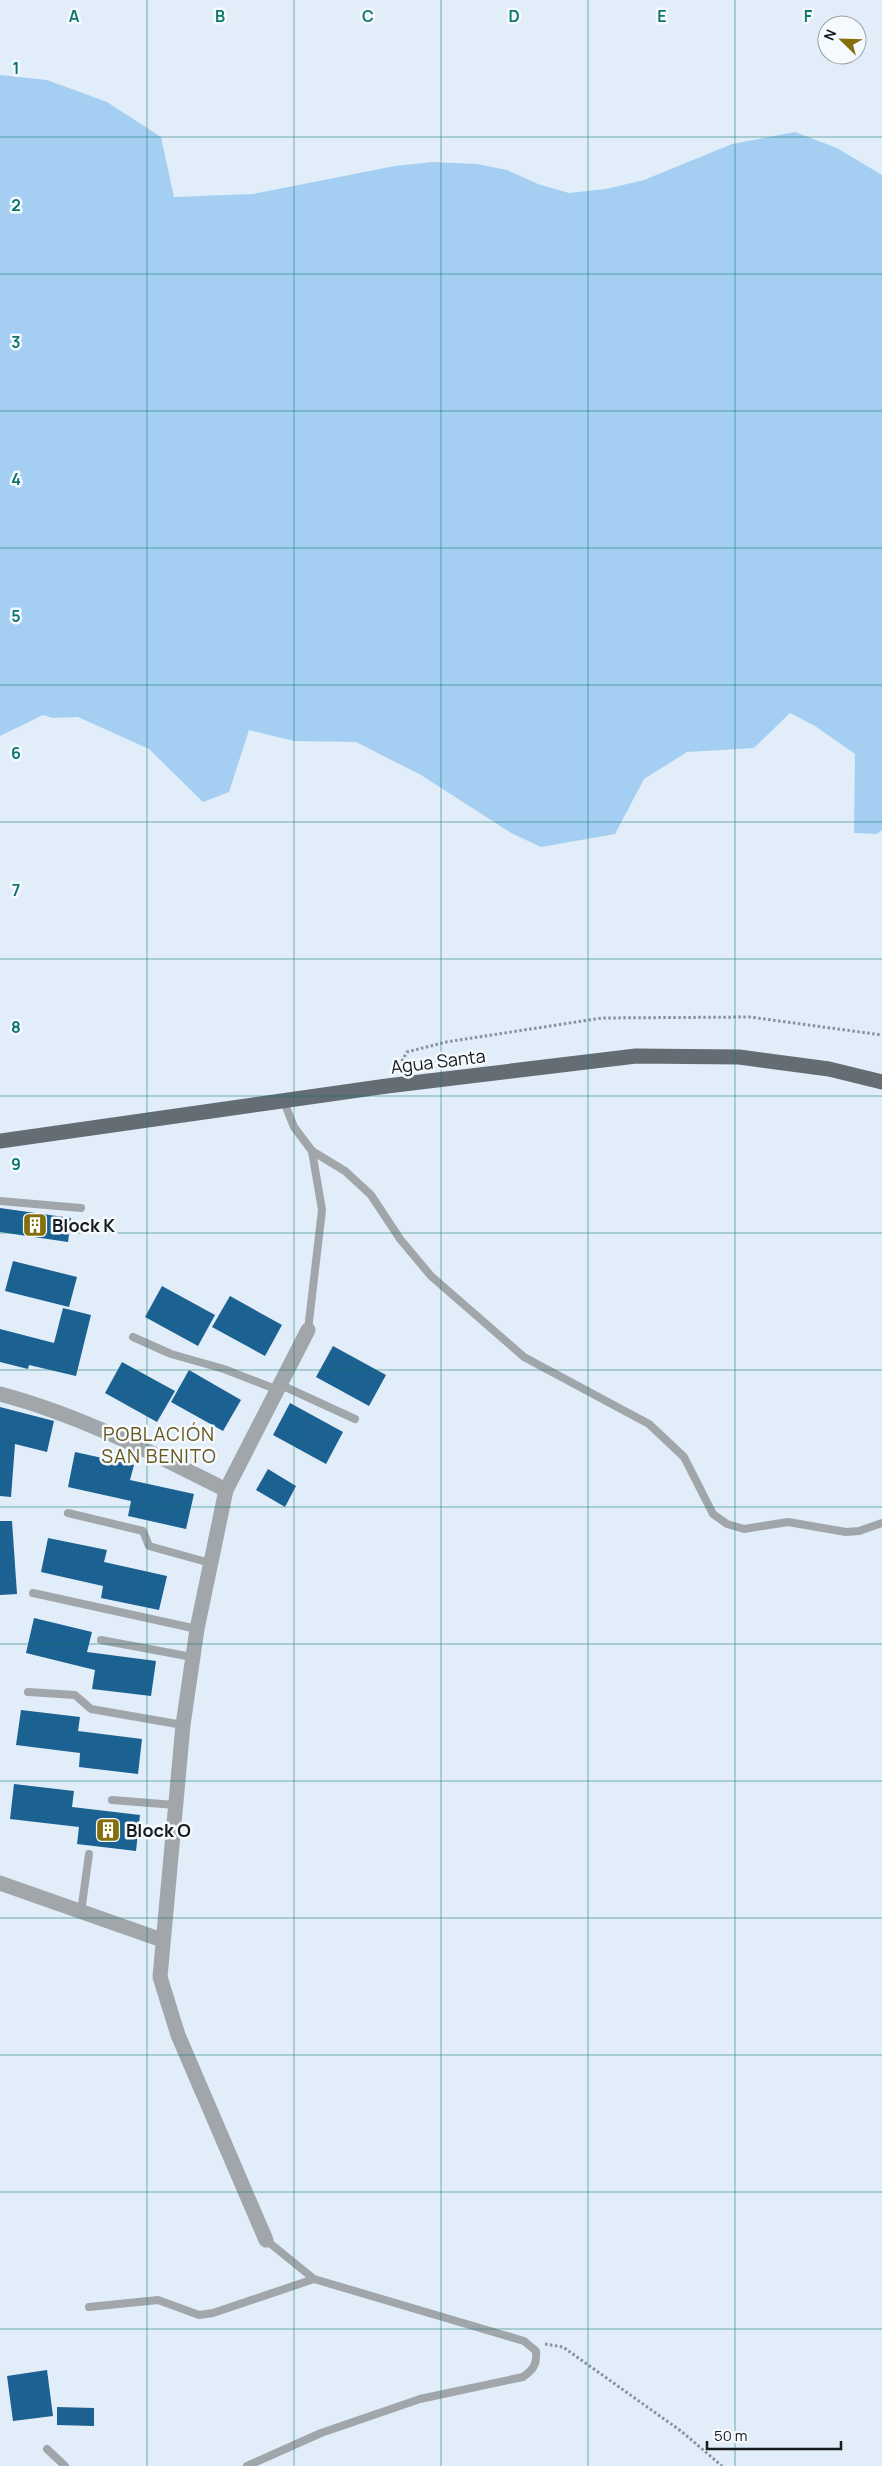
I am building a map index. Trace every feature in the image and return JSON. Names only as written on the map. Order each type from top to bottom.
[{"type":"main road","name":"Agua Santa","points":[[0,1141],[108,1124],[284,1102],[387,1086],[589,1060],[636,1056],[686,1055],[788,1063],[882,1082]]},
{"type":"street","points":[[266,2240],[178,2035],[160,1977],[182,1725],[197,1629],[226,1490],[280,1388],[308,1330]]},
{"type":"street","points":[[0,1394],[50,1409],[101,1429],[226,1490]]},
{"type":"street","points":[[0,1883],[162,1940]]},
{"type":"lane","points":[[284,1102],[294,1127],[312,1151],[345,1171],[371,1194],[400,1240],[431,1276],[524,1357],[649,1424],[684,1457],[713,1514],[727,1524],[744,1529],[788,1522],[846,1532],[859,1531],[882,1523]]},
{"type":"lane","points":[[308,1330],[322,1210],[312,1151]]},
{"type":"lane","points":[[0,1201],[81,1208]]},
{"type":"lane","points":[[133,1336],[171,1354],[280,1388],[354,1420]]},
{"type":"lane","points":[[68,1513],[143,1531],[149,1546],[210,1563]]},
{"type":"lane","points":[[34,1592],[197,1629]]},
{"type":"lane","points":[[101,1640],[192,1657]]},
{"type":"lane","points":[[28,1692],[75,1695],[91,1709],[182,1725]]},
{"type":"lane","points":[[112,1800],[175,1805]]},
{"type":"lane","points":[[81,1912],[90,1854]]},
{"type":"lane","points":[[247,2466],[321,2434],[420,2399],[524,2377],[534,2369],[537,2360],[536,2351],[524,2341],[314,2280],[266,2240]]},
{"type":"lane","points":[[89,2307],[158,2300],[199,2315],[213,2313],[314,2280]]},
{"type":"lane","points":[[47,2449],[65,2466]]},
{"type":"path","points":[[387,1086],[407,1052],[446,1042],[602,1018],[750,1017],[882,1035]]},
{"type":"path","points":[[524,2341],[563,2347],[681,2431],[722,2466]]},
{"type":"shaded area","points":[[0,75],[47,80],[107,102],[161,137],[174,197],[253,194],[395,166],[432,162],[477,164],[507,170],[538,184],[569,193],[606,189],[644,180],[732,144],[795,132],[837,148],[882,175],[882,830],[877,834],[854,833],[855,754],[815,726],[790,713],[754,748],[687,752],[644,779],[615,834],[541,847],[511,833],[421,775],[356,742],[294,741],[249,730],[229,792],[203,802],[149,749],[78,717],[53,718],[43,715],[0,736]]},
{"type":"building","name":"Block K","points":[[0,1208],[71,1218],[68,1242],[0,1232]]},
{"type":"building","points":[[13,1261],[77,1277],[69,1307],[5,1291]]},
{"type":"building","points":[[162,1286],[215,1315],[198,1346],[145,1317]]},
{"type":"building","points":[[230,1296],[282,1325],[265,1356],[212,1327]]},
{"type":"building","points":[[63,1308],[91,1315],[76,1376],[29,1365],[28,1369],[0,1362],[0,1329],[54,1343]]},
{"type":"building","points":[[333,1346],[386,1375],[369,1406],[316,1377]]},
{"type":"building","points":[[122,1362],[175,1391],[157,1422],[105,1393]]},
{"type":"building","points":[[189,1370],[241,1400],[223,1431],[171,1402]]},
{"type":"building","points":[[290,1403],[343,1432],[326,1464],[273,1435]]},
{"type":"building","points":[[0,1407],[54,1421],[47,1452],[15,1444],[11,1497],[0,1496]]},
{"type":"building","points":[[75,1452],[134,1465],[130,1480],[194,1494],[186,1529],[128,1516],[131,1501],[68,1487]]},
{"type":"building","points":[[268,1469],[296,1486],[285,1507],[256,1490]]},
{"type":"building","points":[[0,1521],[12,1521],[17,1594],[0,1595]]},
{"type":"building","points":[[48,1538],[107,1550],[104,1562],[167,1576],[159,1610],[101,1598],[103,1586],[41,1572]]},
{"type":"building","points":[[34,1618],[92,1632],[87,1652],[156,1661],[151,1696],[92,1689],[95,1670],[26,1653]]},
{"type":"building","points":[[21,1710],[80,1717],[78,1731],[142,1739],[138,1774],[79,1767],[80,1753],[16,1745]]},
{"type":"building","points":[[14,1784],[74,1791],[72,1807],[140,1815],[136,1851],[77,1844],[79,1827],[10,1819]]},
{"type":"building","points":[[47,2370],[53,2416],[13,2421],[7,2376]]},
{"type":"building","points":[[57,2407],[94,2408],[94,2426],[57,2425]]},
{"type":"place","name":"Block K","points":[[35,1225]]},
{"type":"place","name":"Block O","points":[[108,1830]]},
{"type":"district","name":"POBLACIÓN SAN BENITO","points":[[159,1445]]}]
